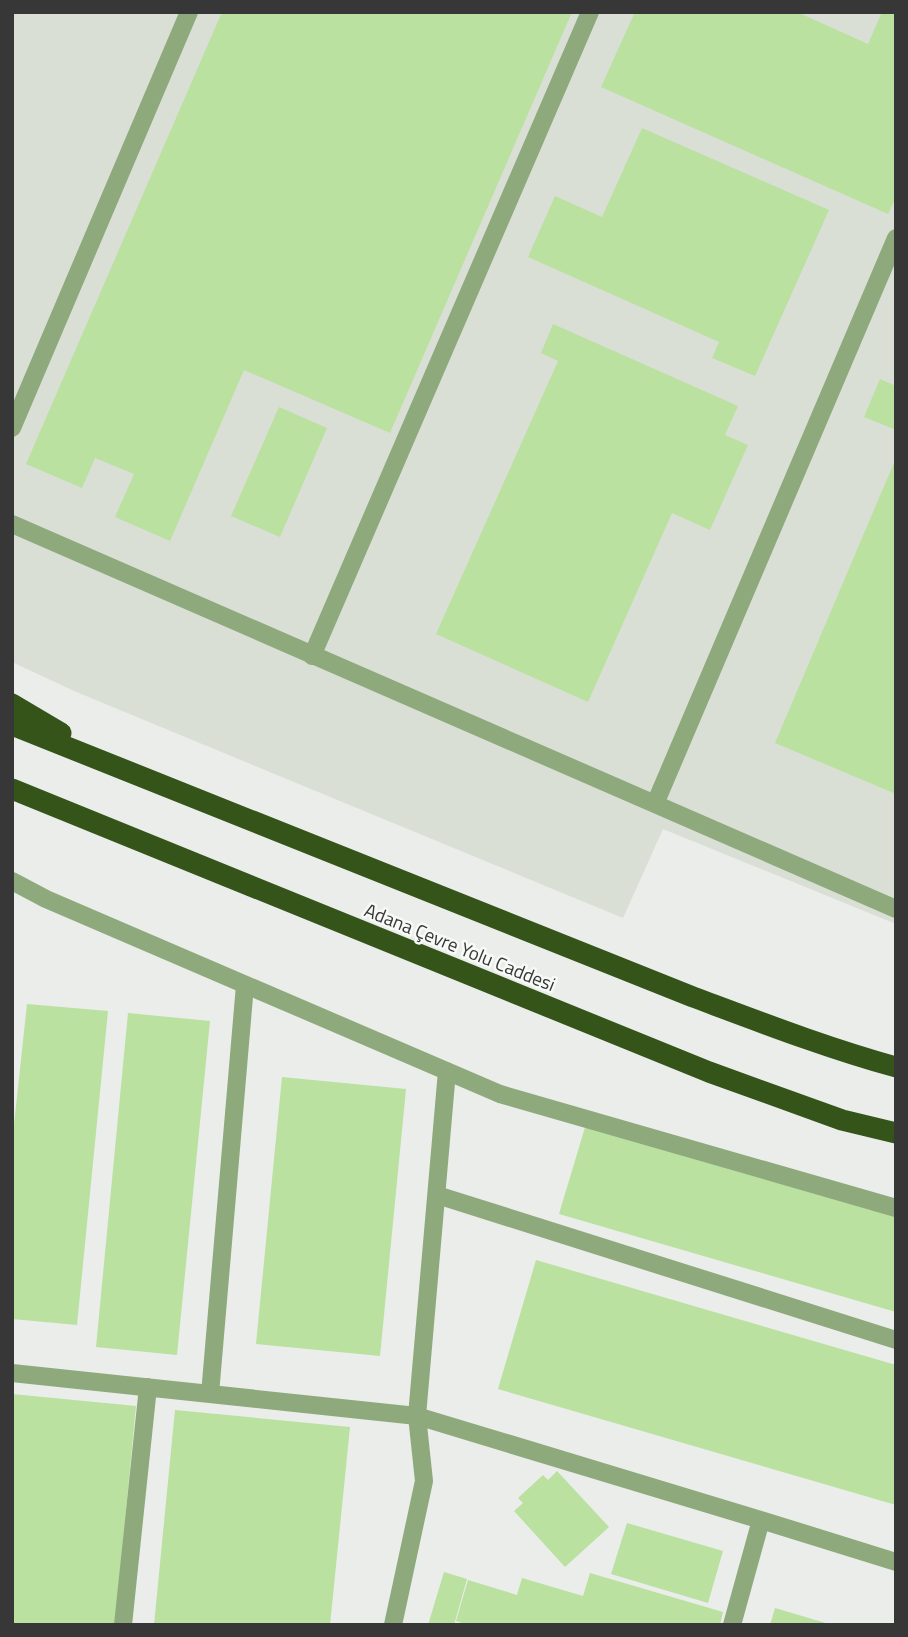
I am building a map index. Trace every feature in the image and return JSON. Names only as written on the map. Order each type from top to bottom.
[{"type":"highway","points":[[12,704],[110,763]]},
{"type":"highway","points":[[12,725],[706,1002],[848,1053],[896,1067]]},
{"type":"highway","name":"Adana Çevre Yolu Caddesi","points":[[12,789],[709,1072],[842,1120],[896,1133]]},
{"type":"street","points":[[12,428],[189,12]]},
{"type":"street","points":[[313,656],[590,12]]},
{"type":"street","points":[[655,804],[896,238]]},
{"type":"street","points":[[12,524],[896,909]]},
{"type":"street","points":[[12,881],[46,900],[500,1094],[896,1208]]},
{"type":"street","points":[[210,1394],[245,985]]},
{"type":"street","points":[[393,1625],[424,1481],[417,1416],[447,1072]]},
{"type":"street","points":[[437,1195],[896,1339]]},
{"type":"street","points":[[12,1373],[417,1416],[896,1562]]},
{"type":"street","points":[[123,1625],[148,1388]]},
{"type":"street","points":[[732,1625],[761,1520]]},
{"type":"shaded area","points":[[12,12],[896,12],[896,924],[663,829],[623,918],[74,691],[12,662]]},
{"type":"building","points":[[222,12],[572,12],[390,433],[244,370],[170,541],[115,517],[134,474],[95,458],[82,488],[26,464]]},
{"type":"building","points":[[635,12],[797,12],[868,44],[882,12],[896,12],[896,197],[888,214],[601,87]]},
{"type":"building","points":[[642,128],[829,210],[755,376],[712,358],[719,342],[528,257],[555,196],[602,217]]},
{"type":"building","points":[[553,324],[738,406],[725,435],[748,445],[710,530],[672,513],[588,702],[436,634],[558,361],[541,353]]},
{"type":"building","points":[[880,379],[896,386],[896,430],[864,417]]},
{"type":"building","points":[[279,407],[327,428],[280,537],[231,516]]},
{"type":"building","points":[[896,458],[896,794],[775,743]]},
{"type":"building","points":[[27,1004],[108,1011],[77,1325],[12,1319],[12,1143]]},
{"type":"building","points":[[128,1013],[210,1021],[177,1355],[96,1347]]},
{"type":"building","points":[[282,1077],[406,1089],[380,1356],[256,1344]]},
{"type":"building","points":[[586,1124],[896,1214],[896,1312],[559,1214]]},
{"type":"building","points":[[536,1260],[896,1365],[896,1505],[498,1389]]},
{"type":"building","points":[[12,1394],[136,1406],[115,1625],[12,1625]]},
{"type":"building","points":[[175,1410],[350,1427],[330,1625],[154,1625]]},
{"type":"building","points":[[557,1471],[609,1527],[565,1567],[514,1511],[523,1503],[518,1498],[543,1475],[548,1480]]},
{"type":"building","points":[[627,1523],[723,1551],[708,1603],[611,1574]]},
{"type":"building","points":[[444,1572],[467,1579],[454,1625],[428,1625]]},
{"type":"building","points":[[590,1573],[723,1612],[720,1625],[468,1625],[456,1621],[468,1580],[517,1595],[522,1578],[583,1596]]},
{"type":"building","points":[[775,1608],[829,1624],[829,1625],[770,1625]]}]
